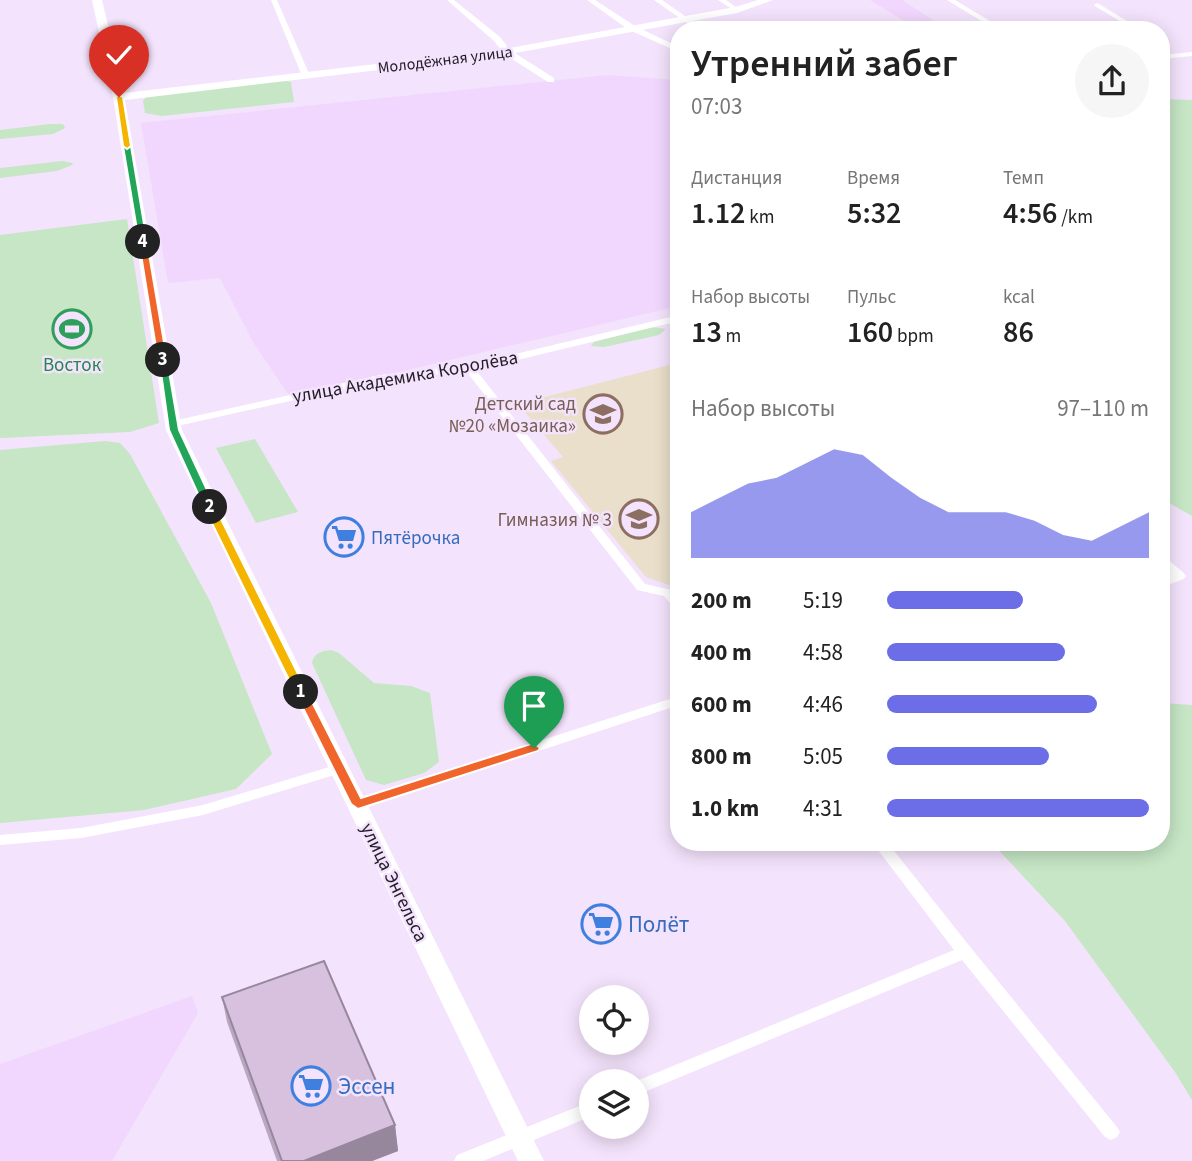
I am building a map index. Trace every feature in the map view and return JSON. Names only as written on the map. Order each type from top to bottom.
[{"type":"main road","name":"улица Энгельса","points":[[97,0],[119,97],[173,424],[226,542],[358,804],[531,1161]]},
{"type":"main road","name":"Молодёжная улица","points":[[674,21],[768,0]]},
{"type":"main road","name":"Молодёжная улица","points":[[119,97],[508,52],[670,22]]},
{"type":"street","points":[[274,0],[306,76]]},
{"type":"street","points":[[450,0],[497,39],[508,52],[551,80]]},
{"type":"street","points":[[590,0],[632,28],[670,46]]},
{"type":"street","points":[[657,0],[689,21]]},
{"type":"street","points":[[721,0],[737,9]]},
{"type":"street","points":[[950,0],[986,21]]},
{"type":"street","points":[[1097,5],[1124,21]]},
{"type":"street","points":[[1170,50],[1178,55]]},
{"type":"street","points":[[1170,56],[1192,54]]},
{"type":"street","name":"улица Академика Королёва","points":[[173,424],[380,378],[469,368],[670,320]]},
{"type":"street","points":[[469,368],[640,587],[670,595]]},
{"type":"street","points":[[1170,568],[1180,576],[1170,580]]},
{"type":"street","points":[[358,804],[670,703]]},
{"type":"street","points":[[0,839],[81,833],[203,810],[339,769]]},
{"type":"street","points":[[885,851],[1111,1132]]},
{"type":"street","points":[[649,1083],[965,952]]},
{"type":"street","points":[[463,1161],[579,1114]]},
{"type":"shaded area","points":[[870,0],[902,0],[934,21],[904,21]]},
{"type":"shaded area","points":[[607,75],[670,79],[670,308],[399,372],[288,394],[253,342],[220,278],[168,283],[141,123]]},
{"type":"shaded area","points":[[670,365],[670,585],[646,577],[551,461],[563,457],[518,404]]},
{"type":"shaded area","points":[[192,996],[198,1013],[112,1161],[0,1161],[0,1064]]},
{"type":"green space","points":[[283,80],[291,82],[294,102],[162,116],[145,113],[143,101],[146,97]]},
{"type":"green space","points":[[1170,99],[1192,100],[1192,516],[1170,504]]},
{"type":"green space","points":[[63,124],[65,128],[53,134],[0,139],[0,130]]},
{"type":"green space","points":[[62,161],[73,163],[57,171],[0,178],[0,168]]},
{"type":"green space","name":"Восток","points":[[127,219],[159,423],[130,432],[0,438],[0,235]]},
{"type":"green space","points":[[652,327],[666,329],[659,335],[604,347],[591,346],[594,342]]},
{"type":"green space","points":[[255,439],[298,512],[256,523],[216,448]]},
{"type":"green space","points":[[105,441],[120,443],[130,454],[211,603],[272,754],[236,789],[144,810],[0,823],[0,450]]},
{"type":"green space","points":[[331,650],[339,653],[374,683],[411,686],[430,693],[439,762],[424,773],[384,785],[366,780],[312,663],[318,653]]},
{"type":"green space","points":[[1170,704],[1192,705],[1192,1100],[1175,1072],[1065,921],[999,851],[1170,851]]},
{"type":"building","name":"Эссен","points":[[324,961],[395,1125],[304,1161],[282,1161],[222,997]]},
{"type":"place","name":"Восток","points":[[72,329]]},
{"type":"place","name":"Детский сад №20 «Мозаика»","points":[[603,414]]},
{"type":"place","name":"Гимназия № 3","points":[[639,519]]},
{"type":"place","name":"Пятёрочка","points":[[344,537]]},
{"type":"place","name":"Полёт","points":[[601,924]]},
{"type":"place","name":"Эссен","points":[[311,1086]]},
{"type":"route","points":[[119,97],[174,430],[226,542],[358,804],[534,748]]}]
